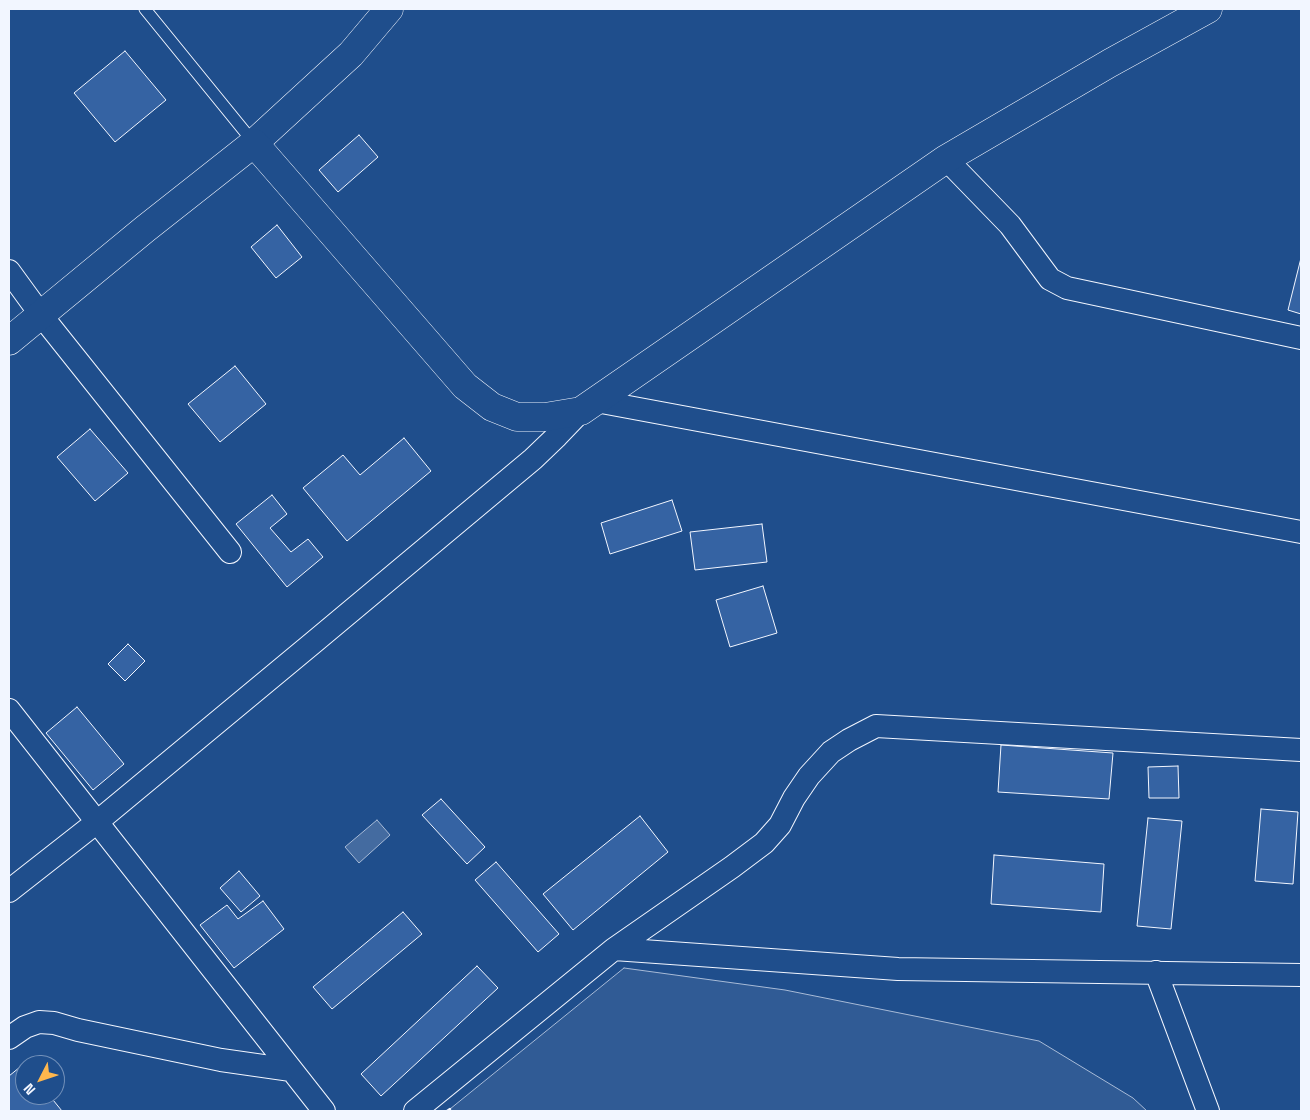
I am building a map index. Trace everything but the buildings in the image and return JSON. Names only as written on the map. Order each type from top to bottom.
[{"type":"main road","points":[[9,341],[254,143],[351,54],[389,9]]},
{"type":"main road","points":[[254,143],[465,386],[492,407],[517,417],[546,417],[588,406],[946,159],[1110,63],[1208,9]]},
{"type":"street","points":[[946,159],[1010,224],[1050,279],[1067,288],[1301,338]]},
{"type":"street","points":[[9,271],[41,315],[230,552]]},
{"type":"street","points":[[9,891],[97,822],[533,459],[588,406],[1301,532]]},
{"type":"street","points":[[9,710],[324,1111]]},
{"type":"street","points":[[415,1111],[614,949],[764,843],[780,825],[794,798],[809,776],[831,752],[876,726],[1301,750]]},
{"type":"street","points":[[614,949],[898,969],[1301,975]]},
{"type":"street","points":[[1156,972],[1208,1111]]},
{"type":"street","points":[[9,1038],[25,1027],[39,1022],[54,1023],[78,1030],[221,1060],[291,1070]]},
{"type":"lane","points":[[145,9],[254,143]]},
{"type":"shaded area","points":[[377,820],[390,835],[359,863],[345,847]]},
{"type":"shaded area","points":[[624,968],[785,990],[1039,1041],[1133,1098],[1147,1111],[451,1111],[450,1109]]}]
